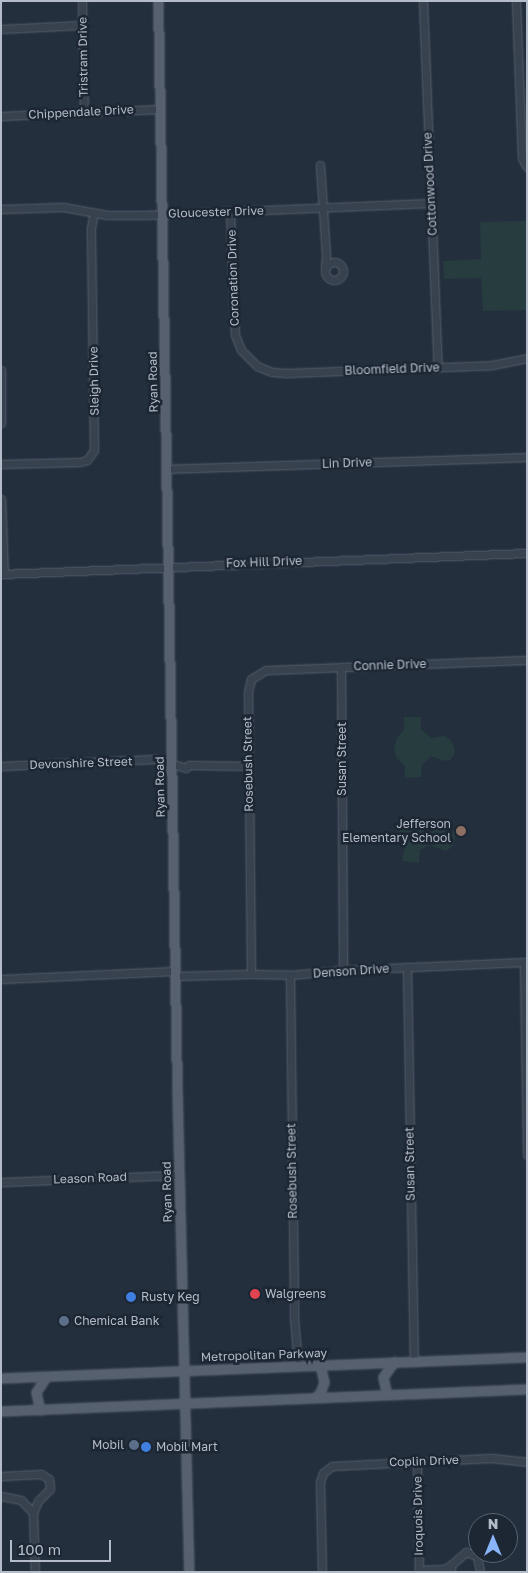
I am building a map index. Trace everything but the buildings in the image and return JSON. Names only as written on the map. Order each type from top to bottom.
[{"type":"main road","name":"Ryan Road","points":[[158,1],[179,1175],[189,1572]]},
{"type":"main road","name":"Metropolitan Parkway","points":[[1,1378],[527,1357]]},
{"type":"main road","points":[[387,1395],[383,1377],[394,1362]]},
{"type":"main road","points":[[314,1398],[320,1393],[324,1382],[320,1365]]},
{"type":"main road","points":[[40,1410],[36,1392],[46,1376]]},
{"type":"main road","points":[[1,1411],[527,1390]]},
{"type":"street","name":"Tristram Drive","points":[[82,1],[84,112]]},
{"type":"street","name":"Cottonwood Drive","points":[[423,1],[438,368]]},
{"type":"street","points":[[516,1],[522,158],[527,168]]},
{"type":"street","points":[[1,29],[82,25]]},
{"type":"street","points":[[519,79],[527,79]]},
{"type":"street","name":"Chippendale Drive","points":[[1,116],[160,109]]},
{"type":"street","points":[[320,164],[326,254],[325,270],[326,275],[330,279],[339,278],[343,271],[339,263],[326,254]]},
{"type":"street","name":"Gloucester Drive","points":[[1,209],[63,207],[111,215],[431,204]]},
{"type":"street","name":"Coronation Drive","points":[[230,212],[235,335],[241,350],[257,366]]},
{"type":"street","name":"Sleigh Drive","points":[[1,464],[80,462],[87,460],[94,450],[91,228],[94,213]]},
{"type":"street","points":[[325,270],[330,262],[339,263]]},
{"type":"street","name":"Bloomfield Drive","points":[[257,366],[272,372],[287,373],[492,365],[527,358]]},
{"type":"street","points":[[1,370],[1,423]]},
{"type":"street","name":"Lin Drive","points":[[167,470],[527,457]]},
{"type":"street","points":[[1,499],[3,574]]},
{"type":"street","name":"Fox Hill Drive","points":[[3,574],[527,553]]},
{"type":"street","name":"Connie Drive","points":[[254,676],[266,670],[527,660]]},
{"type":"street","name":"Susan Street","points":[[341,667],[343,970]]},
{"type":"street","name":"Rosebush Street","points":[[251,974],[248,692],[250,682],[254,676]]},
{"type":"street","name":"Devonshire Street","points":[[1,766],[155,759],[186,768],[189,765],[248,766]]},
{"type":"street","points":[[525,962],[527,1155]]},
{"type":"street","name":"Denson Drive","points":[[1,979],[176,974],[290,975],[343,970],[525,962]]},
{"type":"street","name":"Susan Street","points":[[407,968],[414,1361]]},
{"type":"street","name":"Rosebush Street","points":[[290,975],[294,1307],[298,1366]]},
{"type":"street","name":"Leason Road","points":[[1,1182],[179,1175]]},
{"type":"street","name":"Coplin Drive","points":[[322,1572],[319,1492],[324,1472],[337,1464],[491,1458],[527,1462]]},
{"type":"street","name":"Iroquois Drive","points":[[417,1461],[419,1571]]},
{"type":"street","points":[[1,1476],[41,1474],[49,1479],[50,1489],[38,1501],[33,1513],[35,1572]]},
{"type":"street","points":[[1,1496],[21,1500],[33,1513]]},
{"type":"street","points":[[419,1571],[449,1569],[462,1554],[473,1553],[477,1556],[480,1572]]},
{"type":"green space","points":[[527,221],[527,310],[483,311],[481,278],[444,279],[443,261],[481,259],[480,222]]},
{"type":"green space","points":[[404,717],[421,717],[421,729],[431,738],[444,736],[450,739],[455,749],[454,755],[450,760],[444,761],[431,756],[422,765],[421,777],[405,778],[405,766],[396,757],[394,748],[397,738],[404,730]]},
{"type":"green space","points":[[417,816],[427,822],[431,834],[434,827],[448,826],[455,832],[453,846],[446,851],[430,845],[420,850],[419,863],[402,861],[405,846],[398,836],[399,826],[407,818]]},
{"type":"place","name":"Jefferson Elementary School","points":[[461,831]]},
{"type":"place","name":"Walgreens","points":[[255,1294]]},
{"type":"place","name":"Rusty Keg","points":[[131,1297]]},
{"type":"place","name":"Chemical Bank","points":[[64,1321]]},
{"type":"place","name":"Mobil","points":[[134,1445]]},
{"type":"place","name":"Mobil Mart","points":[[146,1447]]}]
